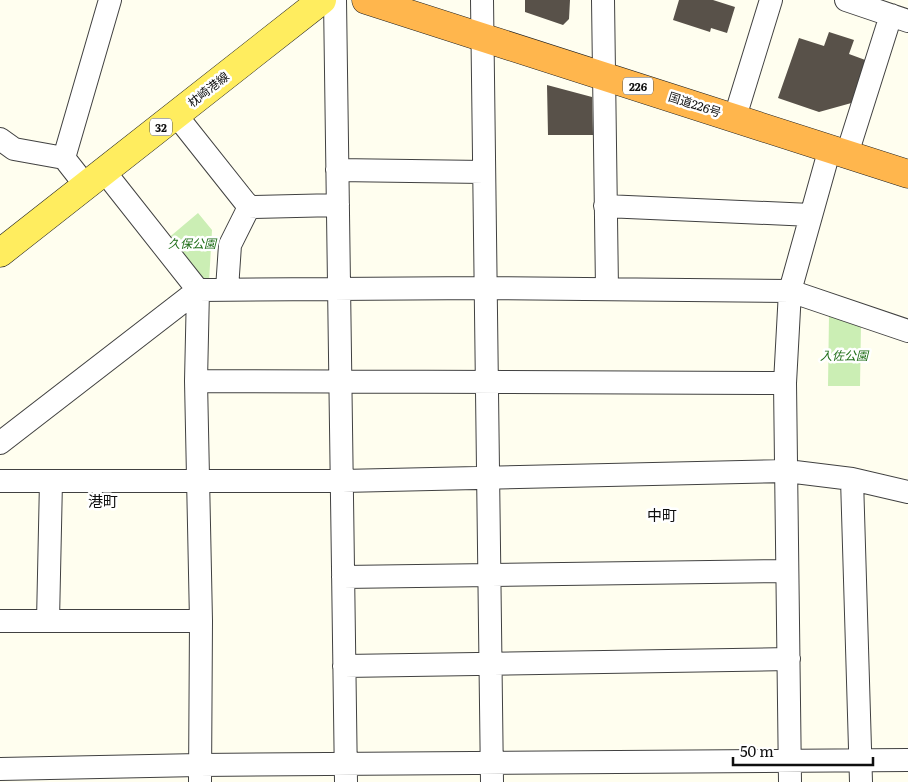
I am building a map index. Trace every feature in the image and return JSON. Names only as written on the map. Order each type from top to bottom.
[{"type":"highway","name":"国道226号","points":[[366,0],[604,74],[908,174]]},
{"type":"main road","name":"枕崎港線","points":[[0,253],[322,0]]},
{"type":"street","points":[[64,158],[110,0]]},
{"type":"street","points":[[335,0],[346,773]]},
{"type":"street","points":[[482,0],[492,772]]},
{"type":"street","points":[[603,0],[607,289]]},
{"type":"street","points":[[735,117],[771,0]]},
{"type":"street","points":[[790,782],[785,383],[790,291],[811,216],[899,18],[846,0]]},
{"type":"street","points":[[176,115],[249,207]]},
{"type":"street","points":[[5,146],[64,158],[95,178],[198,290],[196,381],[201,621],[200,773]]},
{"type":"street","points":[[337,170],[484,172]]},
{"type":"street","points":[[249,207],[338,205]]},
{"type":"street","points":[[606,206],[811,216]]},
{"type":"street","points":[[226,289],[230,245],[249,207]]},
{"type":"street","points":[[0,443],[198,290],[486,288],[790,291],[908,331]]},
{"type":"street","points":[[196,381],[785,383]]},
{"type":"street","points":[[0,481],[342,481],[787,472],[852,479],[908,492]]},
{"type":"street","points":[[852,479],[862,760],[861,782]]},
{"type":"street","points":[[48,621],[51,481]]},
{"type":"street","points":[[343,577],[787,571]]},
{"type":"street","points":[[0,621],[201,621]]},
{"type":"street","points":[[344,666],[789,659]]},
{"type":"street","points":[[0,769],[200,773],[492,772],[789,760],[908,760]]},
{"type":"green space","name":"久保公園","points":[[198,213],[212,230],[209,282],[200,281],[166,240]]},
{"type":"green space","name":"入佐公園","points":[[829,315],[861,324],[860,386],[828,386]]},
{"type":"building","points":[[525,0],[570,0],[569,19],[563,25],[525,12]]},
{"type":"building","points":[[679,0],[713,0],[735,7],[727,33],[711,28],[710,32],[673,20]]},
{"type":"building","points":[[829,32],[854,40],[849,54],[868,61],[855,102],[819,112],[778,98],[799,38],[824,46]]},
{"type":"building","points":[[547,85],[592,97],[593,135],[548,135]]},
{"type":"district","name":"港町","points":[[103,500]]},
{"type":"district","name":"中町","points":[[662,514]]}]
